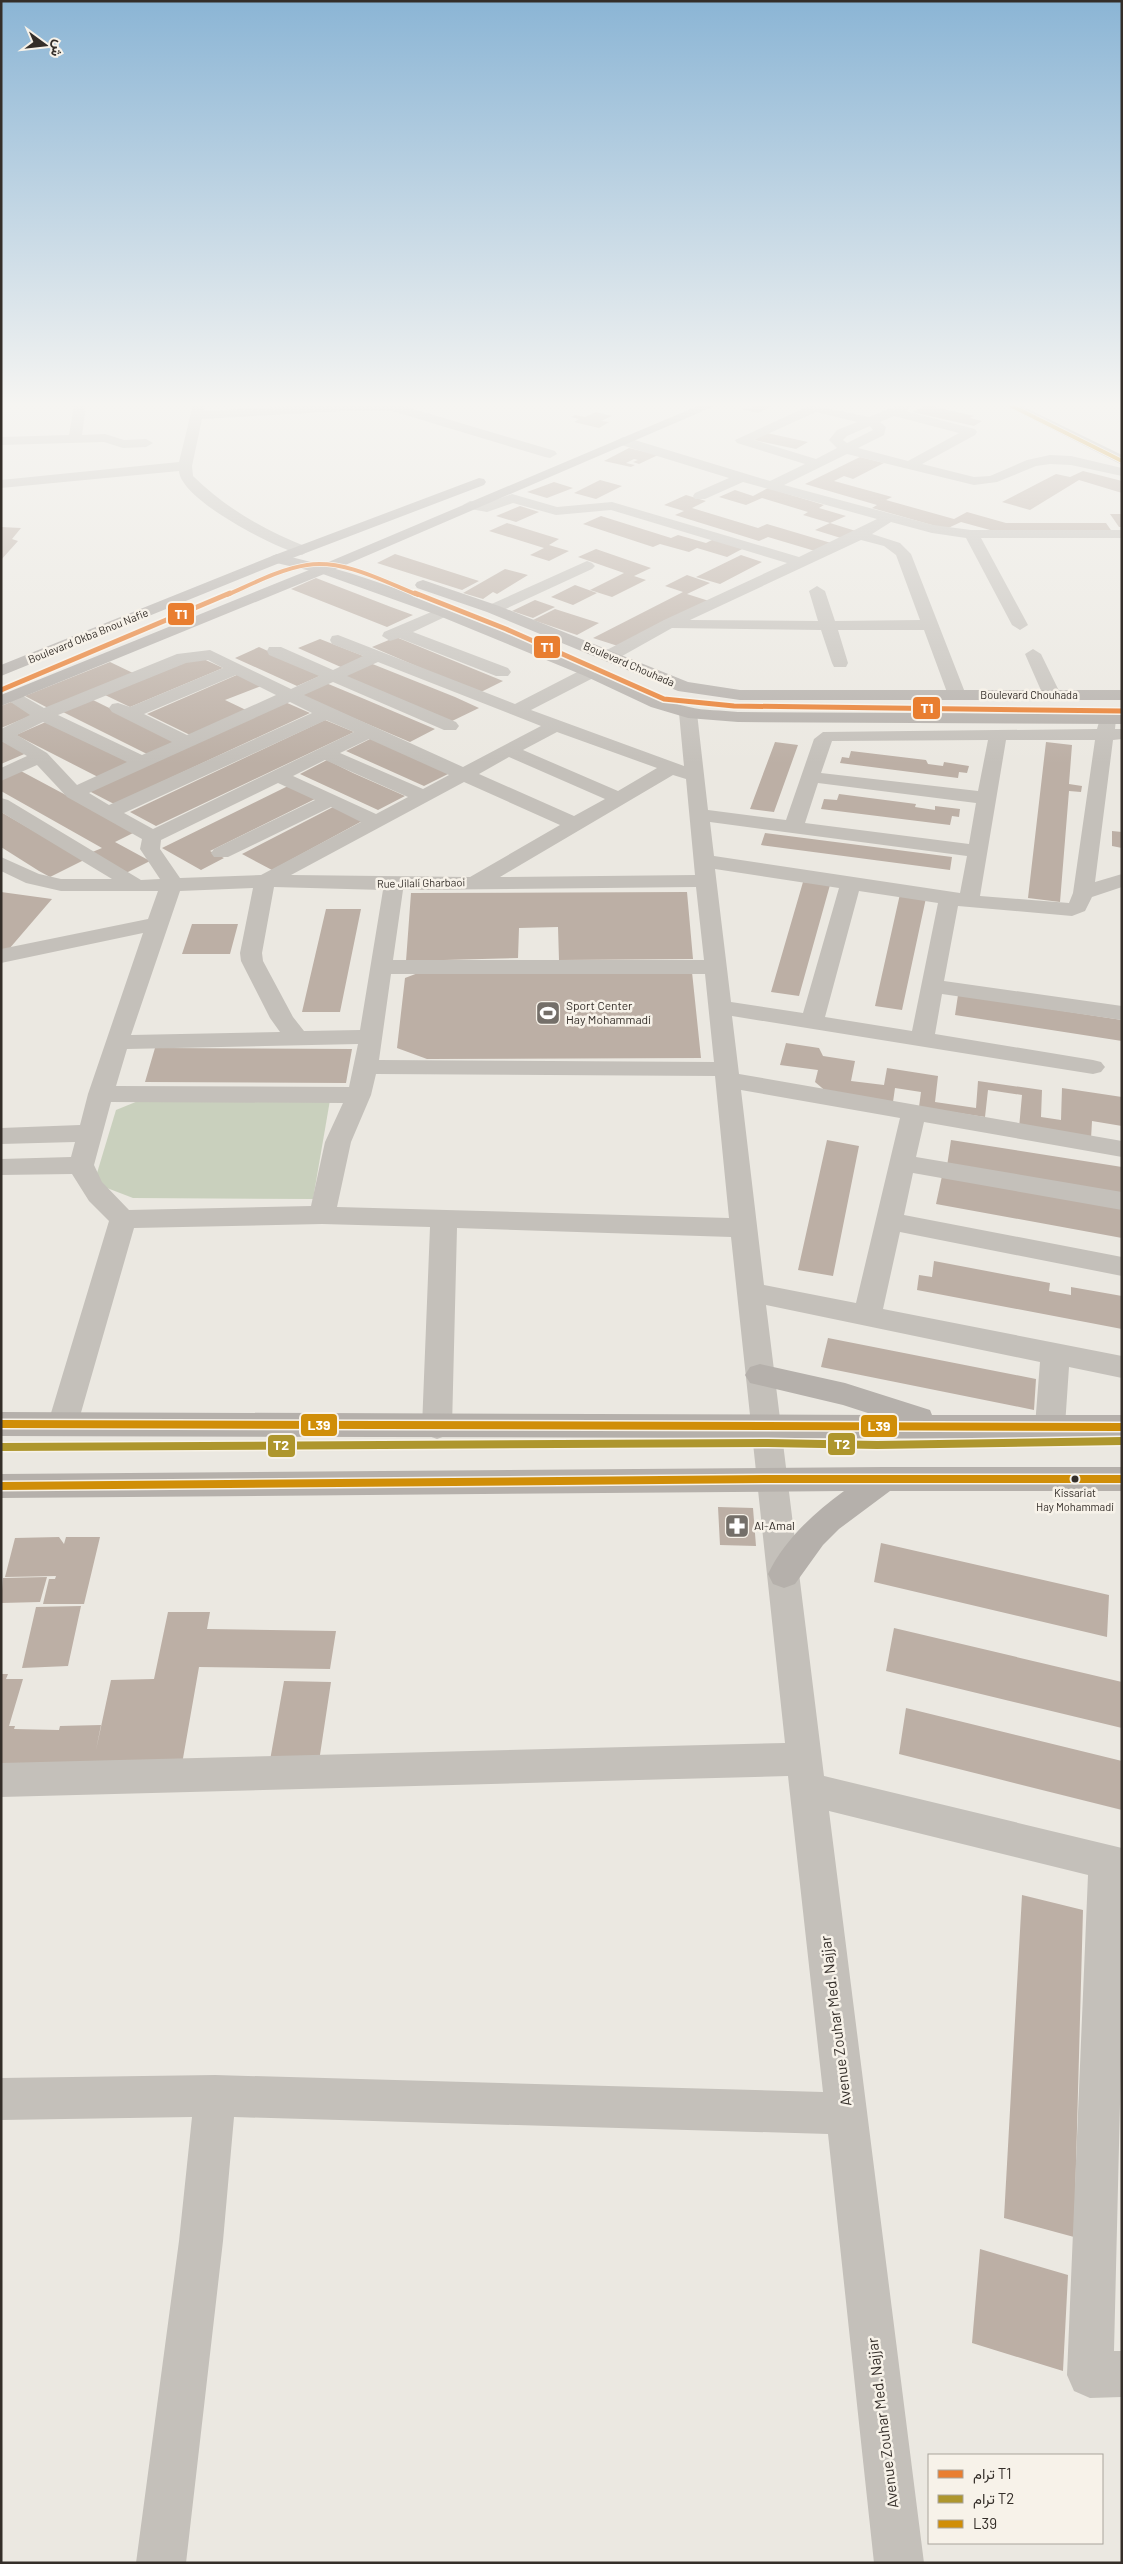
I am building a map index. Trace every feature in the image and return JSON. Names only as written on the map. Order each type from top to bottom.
[{"type":"main road","name":"Boulevard Okba Bnou Nafie","points":[[1,671],[277,559],[368,525]]},
{"type":"main road","points":[[6,699],[324,569],[347,557],[425,525]]},
{"type":"street","points":[[244,525],[252,530],[302,550],[347,557],[374,567]]},
{"type":"street","points":[[675,525],[800,562]]},
{"type":"street","points":[[609,656],[670,623],[859,535],[877,525]]},
{"type":"street","points":[[915,525],[971,534],[1122,534]]},
{"type":"street","points":[[252,530],[261,546],[277,559]]},
{"type":"street","points":[[971,534],[1020,625]]},
{"type":"street","points":[[859,535],[899,548],[903,554],[957,696]]},
{"type":"street","name":"Boulevard Chouhada","points":[[277,559],[324,569],[443,612],[591,672],[656,703],[688,713],[738,717],[1114,727]]},
{"type":"street","points":[[493,609],[587,566]]},
{"type":"street","name":"Boulevard Chouhada","points":[[410,580],[493,609],[684,687],[718,693],[740,695],[1122,695]]},
{"type":"street","points":[[817,591],[840,663]]},
{"type":"street","points":[[74,793],[184,741],[334,676],[399,632],[443,612]]},
{"type":"street","points":[[670,623],[738,626],[931,625]]},
{"type":"street","points":[[399,632],[502,672]]},
{"type":"street","points":[[338,640],[495,703],[695,776]]},
{"type":"street","points":[[274,651],[334,676],[462,720]]},
{"type":"street","points":[[1033,654],[1052,695]]},
{"type":"street","points":[[2,735],[92,695],[192,655],[210,655],[326,713],[575,824]]},
{"type":"street","points":[[130,714],[237,668]]},
{"type":"street","points":[[517,710],[591,672]]},
{"type":"street","points":[[92,695],[184,741]]},
{"type":"street","points":[[6,699],[142,762]]},
{"type":"street","points":[[406,748],[495,703]]},
{"type":"street","points":[[110,812],[326,713]]},
{"type":"street","name":"Avenue Zouhar Med. Najjar","points":[[688,713],[765,1425],[773,1479],[899,2563]]},
{"type":"street","points":[[297,1038],[282,1018],[252,961],[264,881],[556,725]]},
{"type":"street","points":[[794,826],[823,739],[829,736],[998,734],[1114,727],[1083,893],[1122,880]]},
{"type":"street","points":[[152,838],[368,732]]},
{"type":"street","points":[[922,1040],[932,986],[959,900],[978,851],[998,734]]},
{"type":"street","points":[[2,735],[40,757],[74,793],[110,812],[152,838]]},
{"type":"street","points":[[508,750],[619,798]]},
{"type":"street","points":[[325,753],[422,796]]},
{"type":"street","points":[[1,775],[40,757]]},
{"type":"street","points":[[476,882],[671,768]]},
{"type":"street","points":[[280,776],[376,821]]},
{"type":"street","points":[[811,776],[987,798]]},
{"type":"street","points":[[221,853],[330,800]]},
{"type":"street","points":[[1,804],[137,886]]},
{"type":"street","points":[[699,815],[978,851]]},
{"type":"street","points":[[152,838],[150,849],[167,872],[172,883],[156,924],[100,1094],[81,1165],[93,1187],[123,1219],[322,1215],[744,1228]]},
{"type":"street","points":[[1088,861],[1122,869]]},
{"type":"street","name":"Rue Jilali Gharbaoi","points":[[1,863],[33,879],[61,885],[137,886],[172,883],[264,881],[394,884],[705,871],[851,883],[959,900],[1065,911],[1078,907],[1083,893]]},
{"type":"street","points":[[812,1022],[851,883]]},
{"type":"street","points":[[322,1215],[338,1142],[359,1095],[366,1067],[394,884]]},
{"type":"street","points":[[1,956],[156,924]]},
{"type":"street","points":[[380,967],[716,967]]},
{"type":"street","points":[[932,986],[1122,1013]]},
{"type":"street","points":[[720,1007],[1093,1067]]},
{"type":"street","points":[[118,1042],[370,1037]]},
{"type":"street","points":[[366,1067],[727,1075],[914,1113],[1122,1149]]},
{"type":"street","points":[[100,1094],[359,1095]]},
{"type":"street","points":[[867,1316],[914,1113]]},
{"type":"street","points":[[1,1136],[90,1133]]},
{"type":"street","points":[[902,1162],[1122,1201]]},
{"type":"street","points":[[1,1167],[81,1165]]},
{"type":"street","points":[[62,1423],[123,1219]]},
{"type":"street","points":[[437,1427],[444,1219]]},
{"type":"street","points":[[889,1221],[1122,1267]]},
{"type":"street","points":[[751,1292],[1122,1367]]},
{"type":"street","points":[[1050,1426],[1055,1354]]},
{"type":"street","points":[[760,1375],[845,1394],[942,1426]]},
{"type":"street","points":[[1,1424],[437,1427],[765,1425],[1122,1427]]},
{"type":"street","points":[[1,1486],[773,1479],[1122,1479]]},
{"type":"street","points":[[784,1574],[812,1536],[828,1520],[884,1479]]},
{"type":"street","points":[[1,1780],[807,1774],[1114,1864],[1090,2375],[1122,2374]]},
{"type":"street","points":[[1,2099],[215,2096],[847,2114]]},
{"type":"street","points":[[160,2563],[201,2241],[215,2096]]},
{"type":"green space","points":[[143,1099],[330,1100],[313,1199],[133,1198],[94,1183],[116,1110]]},
{"type":"building","points":[[503,525],[512,525],[559,539],[549,545],[569,551],[549,561],[530,555],[544,548],[489,531]]},
{"type":"building","points":[[585,525],[629,525],[671,538],[678,535],[706,543],[714,539],[744,548],[727,557],[697,548],[689,552],[660,544],[653,547]]},
{"type":"building","points":[[706,525],[747,525],[758,528],[769,525],[831,543],[815,551],[768,537],[759,541]]},
{"type":"building","points":[[826,525],[835,525],[859,532],[844,539],[815,530]]},
{"type":"building","points":[[931,525],[955,525],[946,529]]},
{"type":"building","points":[[971,525],[1107,525],[1113,533],[1001,533]]},
{"type":"building","points":[[1,527],[21,528],[12,539],[18,541],[1,560]]},
{"type":"building","points":[[596,549],[651,568],[634,576],[646,580],[612,597],[590,590],[624,573],[578,557]]},
{"type":"building","points":[[395,554],[479,581],[462,590],[377,563]]},
{"type":"building","points":[[741,555],[762,562],[720,584],[696,577]]},
{"type":"building","points":[[505,569],[528,575],[497,594],[493,592],[483,599],[463,593]]},
{"type":"building","points":[[687,575],[710,583],[687,594],[709,601],[621,647],[593,638],[683,592],[665,586]]},
{"type":"building","points":[[316,578],[413,615],[387,627],[291,589]]},
{"type":"building","points":[[575,585],[597,593],[573,605],[551,597]]},
{"type":"building","points":[[535,600],[555,607],[533,618],[512,611]]},
{"type":"building","points":[[555,609],[599,623],[577,635],[533,620]]},
{"type":"building","points":[[396,637],[503,681],[479,693],[372,647]]},
{"type":"building","points":[[320,639],[366,657],[343,668],[298,648]]},
{"type":"building","points":[[259,647],[322,675],[297,686],[235,658]]},
{"type":"building","points":[[199,657],[223,668],[130,707],[105,695]]},
{"type":"building","points":[[110,662],[133,673],[48,708],[25,696]]},
{"type":"building","points":[[370,663],[479,708],[450,722],[343,676]]},
{"type":"building","points":[[239,674],[264,685],[225,700],[246,710],[190,735],[147,714]]},
{"type":"building","points":[[326,683],[435,729],[410,742],[299,695]]},
{"type":"building","points":[[91,699],[176,741],[147,754],[61,711]]},
{"type":"building","points":[[11,702],[35,714],[1,728],[1,706]]},
{"type":"building","points":[[285,702],[310,713],[114,804],[89,791]]},
{"type":"building","points":[[325,720],[354,732],[156,826],[130,812]]},
{"type":"building","points":[[48,721],[130,762],[98,777],[16,735]]},
{"type":"building","points":[[372,738],[450,773],[424,786],[346,751]]},
{"type":"building","points":[[1,741],[29,752],[1,764]]},
{"type":"building","points":[[775,742],[798,745],[774,812],[750,809]]},
{"type":"building","points":[[1046,742],[1072,745],[1069,784],[1082,786],[1081,792],[1069,791],[1060,902],[1028,898]]},
{"type":"building","points":[[851,751],[926,760],[928,764],[943,766],[944,762],[969,766],[967,773],[959,772],[958,778],[840,763],[842,757],[849,758]]},
{"type":"building","points":[[327,760],[405,796],[378,810],[300,774]]},
{"type":"building","points":[[19,770],[135,832],[115,842],[150,861],[126,873],[90,853],[102,848],[1,791],[1,778]]},
{"type":"building","points":[[290,785],[317,798],[210,851],[224,858],[201,870],[162,848]]},
{"type":"building","points":[[839,794],[916,804],[915,807],[935,810],[935,806],[960,809],[959,817],[952,816],[950,825],[821,809],[824,799],[837,800]]},
{"type":"building","points":[[335,806],[364,820],[272,870],[242,854]]},
{"type":"building","points":[[1,812],[84,860],[50,877],[39,871],[1,847]]},
{"type":"building","points":[[1112,831],[1122,832],[1122,848],[1112,846]]},
{"type":"building","points":[[765,833],[952,857],[950,870],[761,845]]},
{"type":"building","points":[[803,882],[830,885],[799,996],[771,992]]},
{"type":"building","points":[[1,892],[52,899],[9,949],[1,951]]},
{"type":"building","points":[[687,892],[693,959],[559,960],[558,927],[519,928],[518,958],[406,961],[411,893]]},
{"type":"building","points":[[900,894],[926,898],[902,1010],[875,1006]]},
{"type":"building","points":[[326,909],[361,909],[340,1012],[302,1012]]},
{"type":"building","points":[[192,924],[238,924],[230,954],[182,954]]},
{"type":"building","name":"Sport Center Hay Mohammadi","points":[[692,972],[701,1058],[427,1059],[397,1048],[405,978],[418,973]]},
{"type":"building","points":[[958,995],[1122,1020],[1122,1041],[955,1015]]},
{"type":"building","points":[[786,1043],[819,1048],[823,1056],[855,1061],[851,1081],[884,1085],[887,1068],[938,1076],[935,1102],[976,1108],[978,1081],[1042,1090],[1041,1117],[1061,1120],[1062,1088],[1122,1097],[1122,1126],[1092,1121],[1091,1139],[1019,1128],[1022,1095],[988,1090],[985,1117],[919,1107],[921,1092],[895,1088],[893,1102],[828,1093],[815,1082],[818,1070],[780,1065]]},
{"type":"building","points":[[155,1048],[352,1049],[346,1083],[145,1082]]},
{"type":"building","points":[[827,1140],[859,1146],[833,1276],[798,1270]]},
{"type":"building","points":[[951,1140],[1122,1167],[1122,1194],[947,1166]]},
{"type":"building","points":[[942,1176],[1122,1209],[1122,1238],[936,1204]]},
{"type":"building","points":[[934,1261],[1050,1283],[1049,1291],[1071,1295],[1071,1287],[1122,1296],[1122,1329],[917,1290],[919,1275],[932,1277]]},
{"type":"building","points":[[828,1338],[1036,1379],[1034,1410],[821,1367]]},
{"type":"building","name":"Al-Amal","points":[[718,1507],[753,1508],[756,1546],[720,1545]]},
{"type":"building","points":[[59,1537],[64,1544],[66,1537],[100,1537],[84,1604],[43,1604],[49,1579],[55,1579],[56,1576],[5,1577],[15,1538]]},
{"type":"building","points":[[881,1543],[1109,1595],[1107,1637],[874,1582]]},
{"type":"building","points":[[47,1577],[40,1602],[1,1603],[3,1578]]},
{"type":"building","points":[[81,1606],[68,1666],[22,1668],[36,1607]]},
{"type":"building","points":[[168,1612],[210,1612],[207,1629],[336,1631],[330,1669],[199,1667],[182,1764],[1,1774],[1,1674],[8,1674],[6,1679],[23,1679],[9,1726],[15,1726],[14,1729],[59,1730],[60,1726],[101,1725],[96,1750],[111,1680],[154,1679]]},
{"type":"building","points":[[894,1628],[1122,1682],[1122,1728],[886,1671]]},
{"type":"building","points":[[284,1681],[331,1682],[318,1768],[269,1766]]},
{"type":"building","points":[[906,1708],[1122,1761],[1122,1810],[899,1754]]},
{"type":"building","points":[[1022,1895],[1083,1910],[1074,2237],[1004,2218]]},
{"type":"building","points":[[980,2249],[1068,2275],[1063,2371],[972,2343]]},
{"type":"tram line","name":"T1","points":[[1,690],[264,579],[306,565],[324,564],[360,572],[506,629],[664,699],[687,703],[734,706],[1122,711]]},
{"type":"tram line","name":"T2","points":[[1,1447],[768,1443],[877,1445],[1122,1441]]},
{"type":"transit line","name":"L39","points":[[1,1424],[1122,1427]]},
{"type":"transit line","name":"L39","points":[[1,1486],[773,1479],[1122,1479]]},
{"type":"place","name":"Sport Center Hay Mohammadi","points":[[548,1013]]},
{"type":"place","name":"Kissariat Hay Mohammadi","points":[[1075,1479]]},
{"type":"place","name":"Al-Amal","points":[[737,1526]]}]
